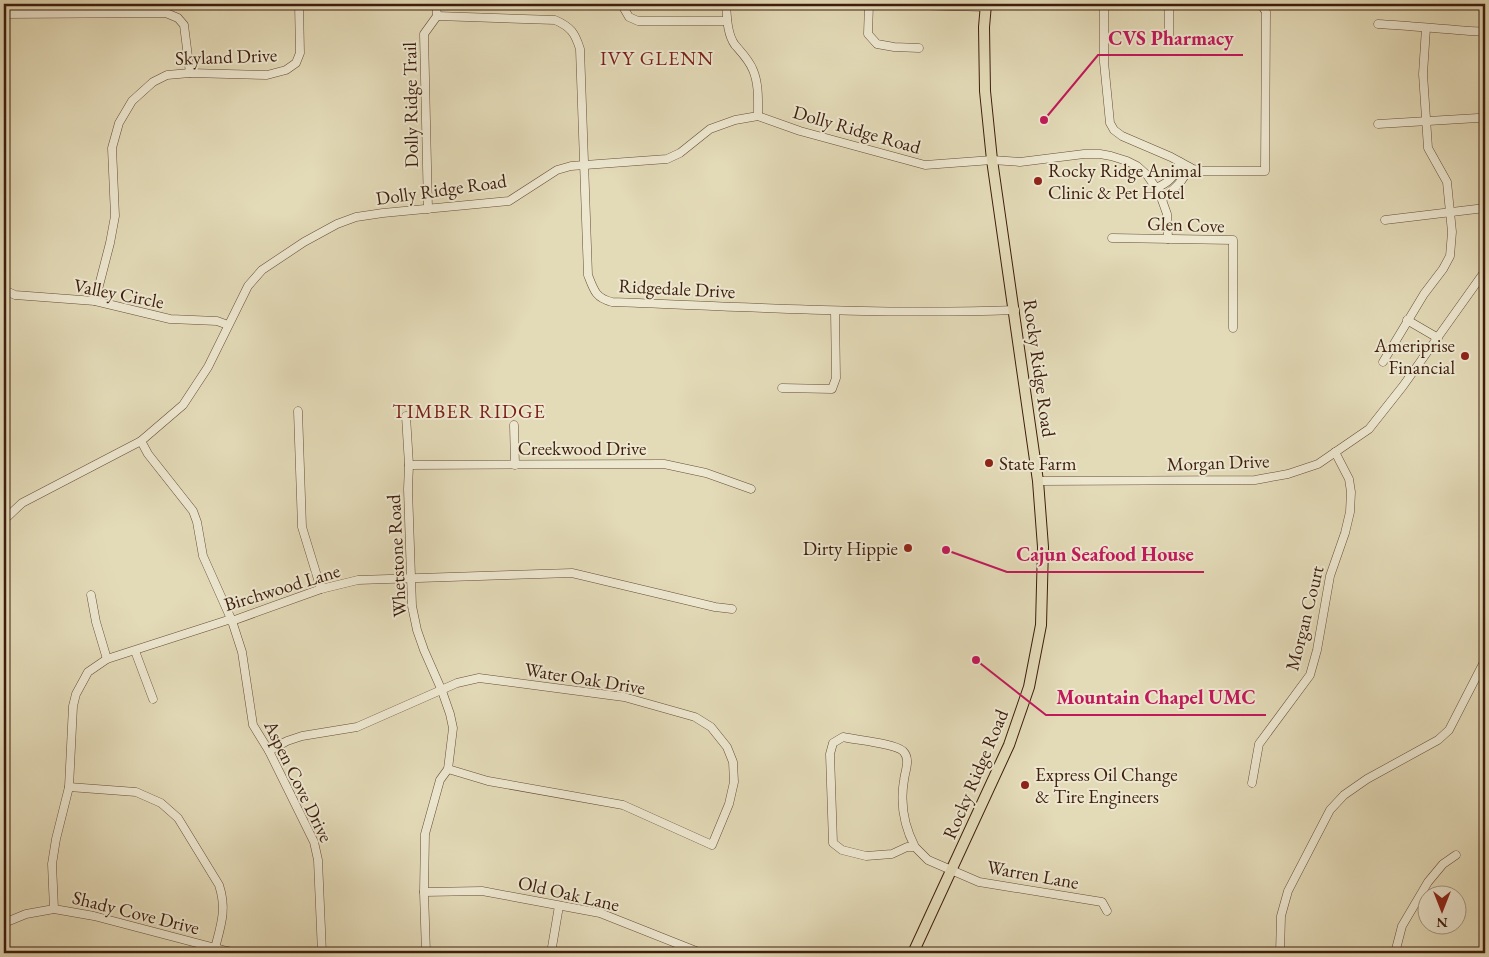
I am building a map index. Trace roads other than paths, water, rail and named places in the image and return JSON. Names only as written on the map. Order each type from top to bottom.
[{"type":"main road","name":"Rocky Ridge Road","points":[[913,953],[1007,751],[1029,687],[1040,625],[1043,547],[1038,480],[992,160],[985,91],[984,27],[986,5]]},
{"type":"street","name":"Skyland Drive","points":[[95,301],[115,216],[112,148],[120,123],[132,101],[153,82],[167,75],[190,73],[267,75],[286,70],[296,63],[300,53],[299,4]]},
{"type":"street","points":[[436,4],[437,16]]},
{"type":"street","points":[[726,4],[727,21],[734,43],[754,70],[758,95],[758,116]]},
{"type":"street","points":[[918,48],[877,44],[868,34],[871,4],[986,5]]},
{"type":"street","points":[[1104,4],[1104,62],[1110,123],[1114,130],[1122,136],[1189,167],[1202,171],[1265,171],[1266,12],[1261,4]]},
{"type":"street","points":[[1169,4],[1169,38]]},
{"type":"street","points":[[622,5],[630,17],[638,21],[727,21]]},
{"type":"street","points":[[4,14],[166,13],[178,18],[184,25],[190,73]]},
{"type":"street","name":"Ridgedale Drive","points":[[437,16],[555,20],[566,25],[575,35],[580,49],[588,276],[594,292],[603,300],[612,302],[835,311],[953,313],[1015,310]]},
{"type":"street","name":"Dolly Ridge Trail","points":[[428,209],[424,34],[437,16]]},
{"type":"street","points":[[1378,24],[1485,32]]},
{"type":"street","points":[[1383,362],[1407,320],[1444,268],[1450,256],[1452,232],[1447,182],[1428,148],[1423,74],[1426,28]]},
{"type":"street","name":"Dolly Ridge Road","points":[[4,520],[22,503],[141,440],[183,405],[208,366],[248,286],[262,270],[304,242],[337,224],[356,218],[383,213],[509,201],[557,170],[571,166],[667,159],[680,153],[710,129],[735,120],[758,116],[800,131],[925,165],[992,160],[1020,162],[1084,154],[1105,155],[1128,160],[1147,175],[1162,199],[1167,214],[1168,239]]},
{"type":"street","points":[[1378,124],[1478,118]]},
{"type":"street","points":[[1156,188],[1167,183],[1176,173],[1180,162]]},
{"type":"street","points":[[1162,199],[1180,184],[1189,167]]},
{"type":"street","points":[[1384,220],[1485,208]]},
{"type":"street","name":"Glen Cove","points":[[1112,238],[1233,240],[1233,328]]},
{"type":"street","name":"Morgan Drive","points":[[1038,480],[1255,480],[1288,474],[1318,464],[1369,429],[1403,386],[1485,271]]},
{"type":"street","name":"Valley Circle","points":[[4,290],[15,296],[95,301],[170,320],[217,321],[228,325]]},
{"type":"street","points":[[782,388],[832,389],[836,378],[835,311]]},
{"type":"street","points":[[1407,320],[1438,338]]},
{"type":"street","points":[[298,411],[302,527],[321,589]]},
{"type":"street","name":"Whetstone Road","points":[[406,416],[412,606],[417,630],[442,691],[453,728],[448,769],[440,780],[425,834],[426,953]]},
{"type":"street","points":[[514,425],[515,464]]},
{"type":"street","name":"Aspen Cove Drive","points":[[141,440],[148,454],[193,511],[204,556],[232,620],[242,652],[253,725],[269,751],[314,842],[318,860],[322,952]]},
{"type":"street","name":"Morgan Court","points":[[1252,782],[1259,744],[1310,675],[1317,650],[1330,576],[1345,533],[1352,492],[1349,479],[1335,452]]},
{"type":"street","name":"Creekwood Drive","points":[[409,465],[664,464],[706,473],[751,489]]},
{"type":"street","name":"Birchwood Lane","points":[[54,908],[52,864],[69,787],[73,706],[76,694],[88,672],[107,659],[232,620],[321,589],[358,580],[572,574],[715,607],[732,608]]},
{"type":"street","points":[[91,594],[96,622],[107,659]]},
{"type":"street","points":[[135,651],[153,699]]},
{"type":"street","points":[[1280,953],[1281,916],[1288,891],[1330,810],[1344,796],[1367,779],[1444,735],[1449,730],[1482,675],[1485,660]]},
{"type":"street","name":"Water Oak Drive","points":[[269,751],[286,741],[302,736],[357,727],[457,683],[478,678],[624,697],[694,717],[711,727],[727,746],[733,762],[734,782],[730,804],[712,845],[624,805],[488,781],[448,769]]},
{"type":"street","points":[[915,847],[907,847],[892,854],[866,856],[842,850],[833,843],[830,754],[833,743],[843,737],[894,746],[904,752],[908,762],[904,781],[903,806],[908,834],[915,847],[928,860],[952,869]]},
{"type":"street","points":[[69,787],[136,792],[161,803],[178,818],[219,885],[222,895],[223,917],[215,948]]},
{"type":"street","points":[[1395,953],[1402,926],[1428,882],[1443,864],[1456,855]]},
{"type":"street","name":"Warren Lane","points":[[952,869],[979,882],[1102,902],[1107,911]]},
{"type":"street","name":"Old Oak Lane","points":[[424,892],[482,891],[600,913],[701,953]]},
{"type":"street","points":[[551,953],[559,906]]},
{"type":"street","name":"Shady Cove Drive","points":[[4,923],[26,914],[54,908],[94,916],[241,953],[322,952]]},
{"type":"place","name":"CVS Pharmacy","points":[[1044,120]]},
{"type":"place","name":"Rocky Ridge Animal Clinic & Pet Hotel","points":[[1038,181]]},
{"type":"place","name":"Ameriprise Financial","points":[[1465,356]]},
{"type":"place","name":"State Farm","points":[[989,463]]},
{"type":"place","name":"Dirty Hippie","points":[[908,548]]},
{"type":"place","name":"Cajun Seafood House","points":[[946,550]]},
{"type":"place","name":"Mountain Chapel UMC","points":[[976,660]]},
{"type":"place","name":"Express Oil Change & Tire Engineers","points":[[1025,785]]},
{"type":"district","name":"IVY GLENN","points":[[657,58]]},
{"type":"district","name":"TIMBER RIDGE","points":[[469,411]]}]
